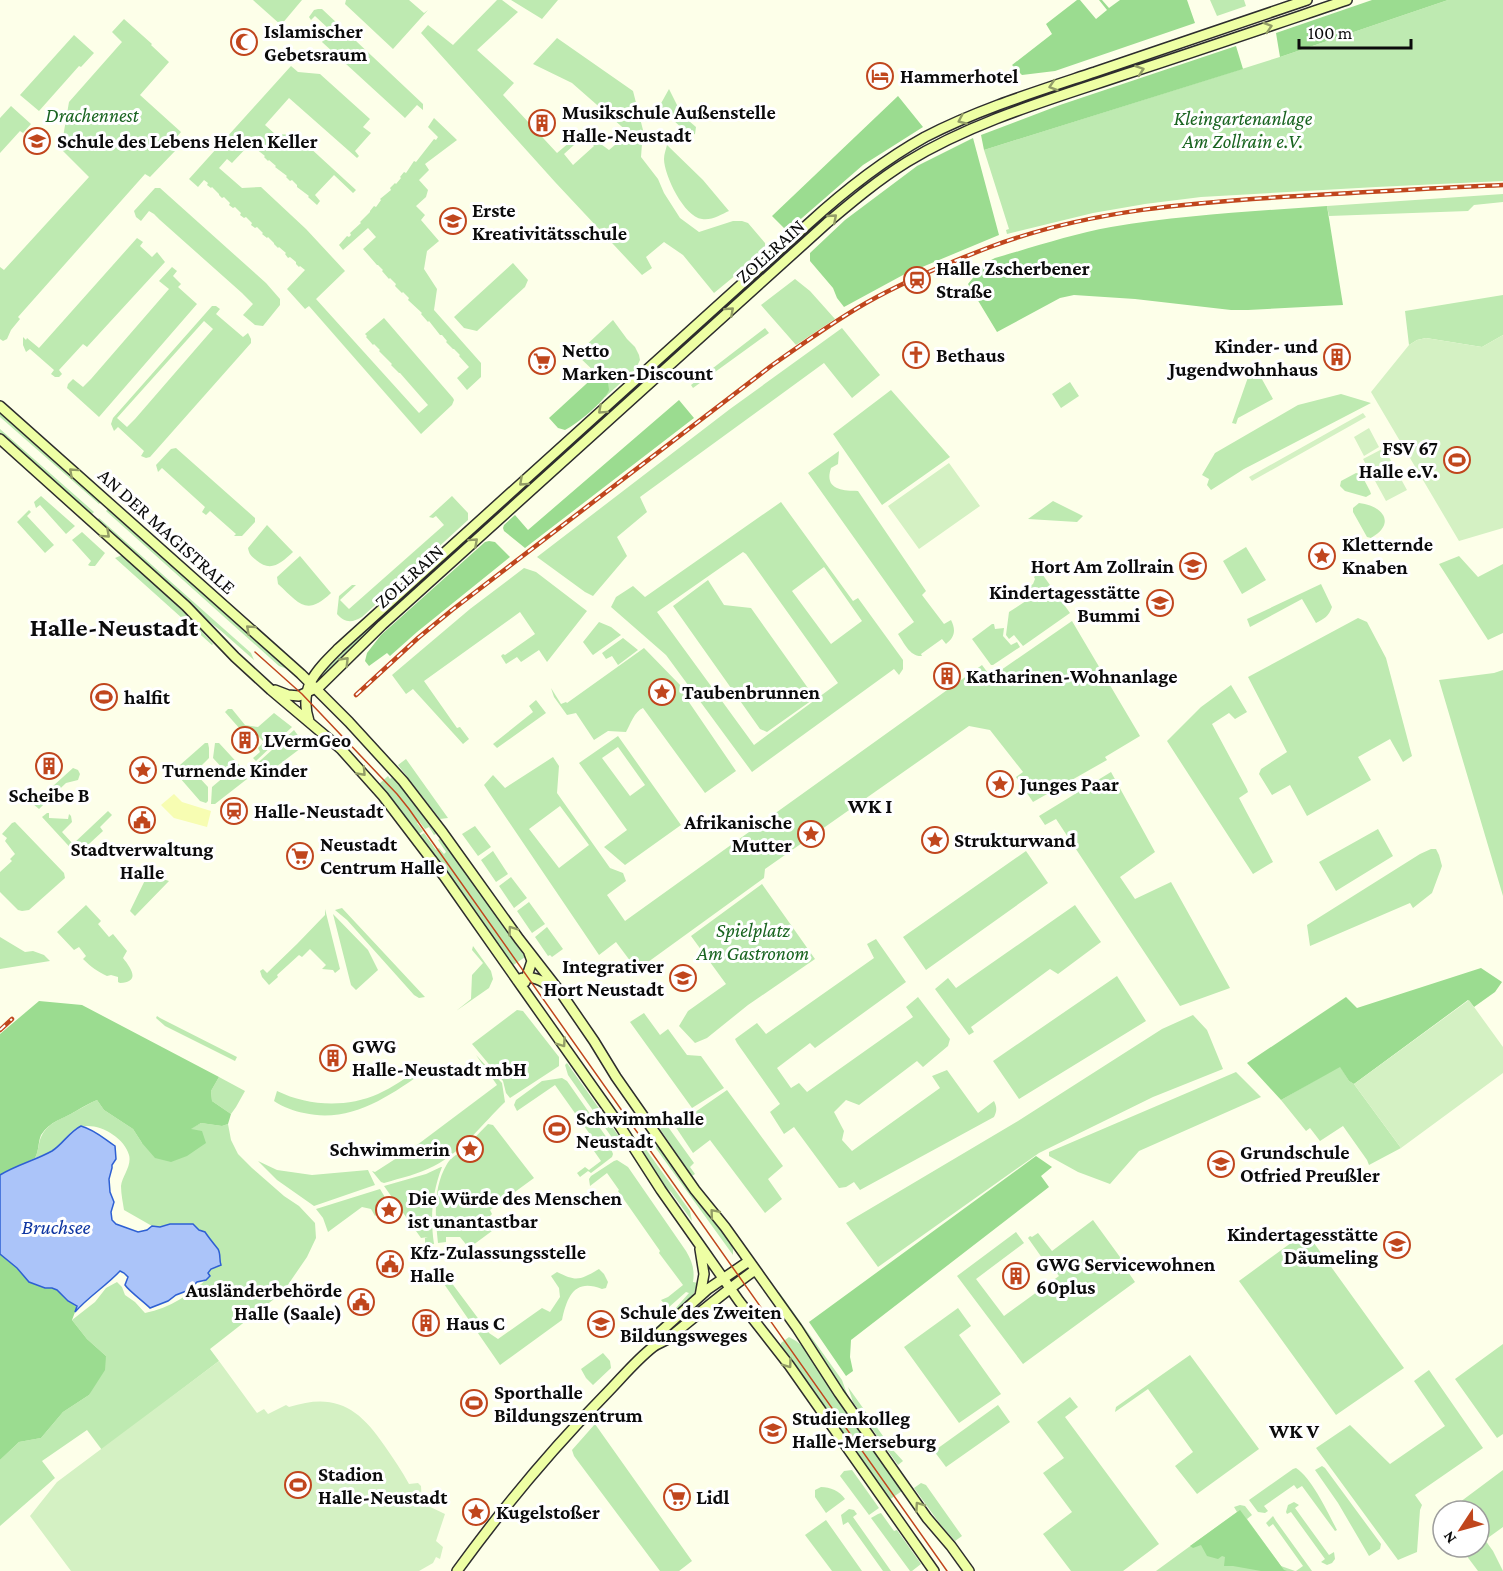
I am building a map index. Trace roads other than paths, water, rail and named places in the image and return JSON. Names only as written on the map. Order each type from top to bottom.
[{"type":"main road","name":"ZOLLRAIN","points":[[301,675],[316,670],[808,224],[884,162],[922,139],[977,113],[1307,0]]},
{"type":"main road","name":"ZOLLRAIN","points":[[311,688],[326,680],[382,625],[827,223],[866,190],[907,162],[979,126],[1347,0]]},
{"type":"main road","points":[[1208,34],[1212,45]]},
{"type":"main road","name":"AN DER MAGISTRALE","points":[[0,406],[301,675],[311,688],[350,722],[403,781],[561,993],[695,1190],[725,1227],[813,1351],[839,1394],[927,1518],[969,1571]]},
{"type":"main road","points":[[0,439],[186,606],[265,685],[341,749],[383,796],[444,876],[616,1120],[661,1190],[730,1288],[789,1365],[934,1571]]},
{"type":"main road","name":"ZOLLRAIN","points":[[311,688],[316,670]]},
{"type":"main road","points":[[265,685],[293,696],[311,688]]},
{"type":"main road","points":[[309,722],[306,708],[311,688]]},
{"type":"main road","points":[[520,984],[528,977],[532,961],[527,950]]},
{"type":"main road","name":"AN DER MAGISTRALE","points":[[528,977],[540,980],[561,993]]},
{"type":"main road","points":[[702,1248],[719,1263],[735,1271],[755,1270]]},
{"type":"main road","points":[[700,1296],[704,1274],[702,1248]]},
{"type":"main road","points":[[654,1346],[659,1333],[700,1296],[749,1261]]},
{"type":"main road","points":[[457,1571],[516,1494],[555,1448],[654,1346],[667,1339],[755,1270]]},
{"type":"water","name":"Bruchsee","points":[[81,1126],[95,1132],[115,1146],[116,1159],[109,1179],[114,1202],[111,1212],[112,1220],[116,1224],[138,1232],[152,1226],[193,1224],[205,1232],[219,1253],[221,1265],[211,1269],[208,1273],[210,1276],[206,1280],[197,1282],[189,1290],[150,1308],[125,1285],[128,1277],[120,1271],[75,1312],[77,1306],[57,1290],[29,1282],[0,1254],[0,1175],[52,1151]]},
{"type":"tram line","points":[[255,652],[302,694],[409,809],[947,1571]]},
{"type":"railway","points":[[356,695],[452,610],[771,366],[854,310],[958,259],[1027,234],[1065,224],[1142,210],[1260,198],[1503,185]]},
{"type":"railway","points":[[0,1030],[12,1019]]},
{"type":"place","name":"Islamischer Gebetsraum","points":[[244,42]]},
{"type":"place","name":"Hammerhotel","points":[[880,76]]},
{"type":"place","name":"Musikschule Außenstelle Halle-Neustadt","points":[[542,123]]},
{"type":"place","name":"Schule des Lebens Helen Keller","points":[[37,141]]},
{"type":"place","name":"Erste Kreativitätsschule","points":[[453,221]]},
{"type":"place","name":"Halle Zscherbener Straße","points":[[917,280]]},
{"type":"place","name":"Bethaus","points":[[916,355]]},
{"type":"place","name":"Kinder- und Jugendwohnhaus","points":[[1337,357]]},
{"type":"place","name":"Netto Marken-Discount","points":[[542,361]]},
{"type":"place","name":"FSV 67 Halle e.V.","points":[[1457,460]]},
{"type":"place","name":"Kletternde Knaben","points":[[1322,556]]},
{"type":"place","name":"Hort Am Zollrain","points":[[1193,566]]},
{"type":"place","name":"Kindertagesstätte Bummi","points":[[1160,603]]},
{"type":"place","name":"Katharinen-Wohnanlage","points":[[947,676]]},
{"type":"place","name":"Taubenbrunnen","points":[[662,692]]},
{"type":"place","name":"halfit","points":[[104,697]]},
{"type":"place","name":"LVermGeo","points":[[245,740]]},
{"type":"place","name":"Scheibe B","points":[[49,766]]},
{"type":"place","name":"Turnende Kinder","points":[[143,770]]},
{"type":"place","name":"Junges Paar","points":[[1000,784]]},
{"type":"place","name":"Halle-Neustadt","points":[[234,811]]},
{"type":"place","name":"Stadtverwaltung Halle","points":[[142,820]]},
{"type":"place","name":"Afrikanische Mutter","points":[[811,834]]},
{"type":"place","name":"Strukturwand","points":[[935,840]]},
{"type":"place","name":"Neustadt Centrum Halle","points":[[300,856]]},
{"type":"place","name":"Integrativer Hort Neustadt","points":[[683,978]]},
{"type":"place","name":"GWG Halle-Neustadt mbH","points":[[333,1058]]},
{"type":"place","name":"Schwimmhalle Neustadt","points":[[557,1129]]},
{"type":"place","name":"Schwimmerin","points":[[470,1149]]},
{"type":"place","name":"Grundschule Otfried Preußler","points":[[1221,1164]]},
{"type":"place","name":"Die Würde des Menschen ist unantastbar","points":[[389,1210]]},
{"type":"place","name":"Kindertagesstätte Däumeling","points":[[1397,1245]]},
{"type":"place","name":"Kfz-Zulassungsstelle Halle","points":[[390,1264]]},
{"type":"place","name":"GWG Servicewohnen 60plus","points":[[1016,1276]]},
{"type":"place","name":"Ausländerbehörde Halle (Saale)","points":[[361,1302]]},
{"type":"place","name":"Haus C","points":[[426,1323]]},
{"type":"place","name":"Schule des Zweiten Bildungsweges","points":[[601,1324]]},
{"type":"place","name":"Sporthalle Bildungszentrum","points":[[474,1403]]},
{"type":"place","name":"Studienkolleg Halle-Merseburg","points":[[773,1430]]},
{"type":"place","name":"Stadion Halle-Neustadt","points":[[298,1485]]},
{"type":"place","name":"Lidl","points":[[677,1497]]},
{"type":"place","name":"Kugelstoßer","points":[[476,1512]]},
{"type":"district","name":"Halle-Neustadt","points":[[114,627]]},
{"type":"district","name":"WK I","points":[[870,806]]},
{"type":"district","name":"WK V","points":[[1294,1431]]},
{"type":"park label","name":"Drachennest","points":[[92,115]]},
{"type":"park label","name":"Kleingartenanlage Am Zollrain e.V.","points":[[1243,130]]},
{"type":"park label","name":"Spielplatz Am Gastronom","points":[[753,942]]}]
